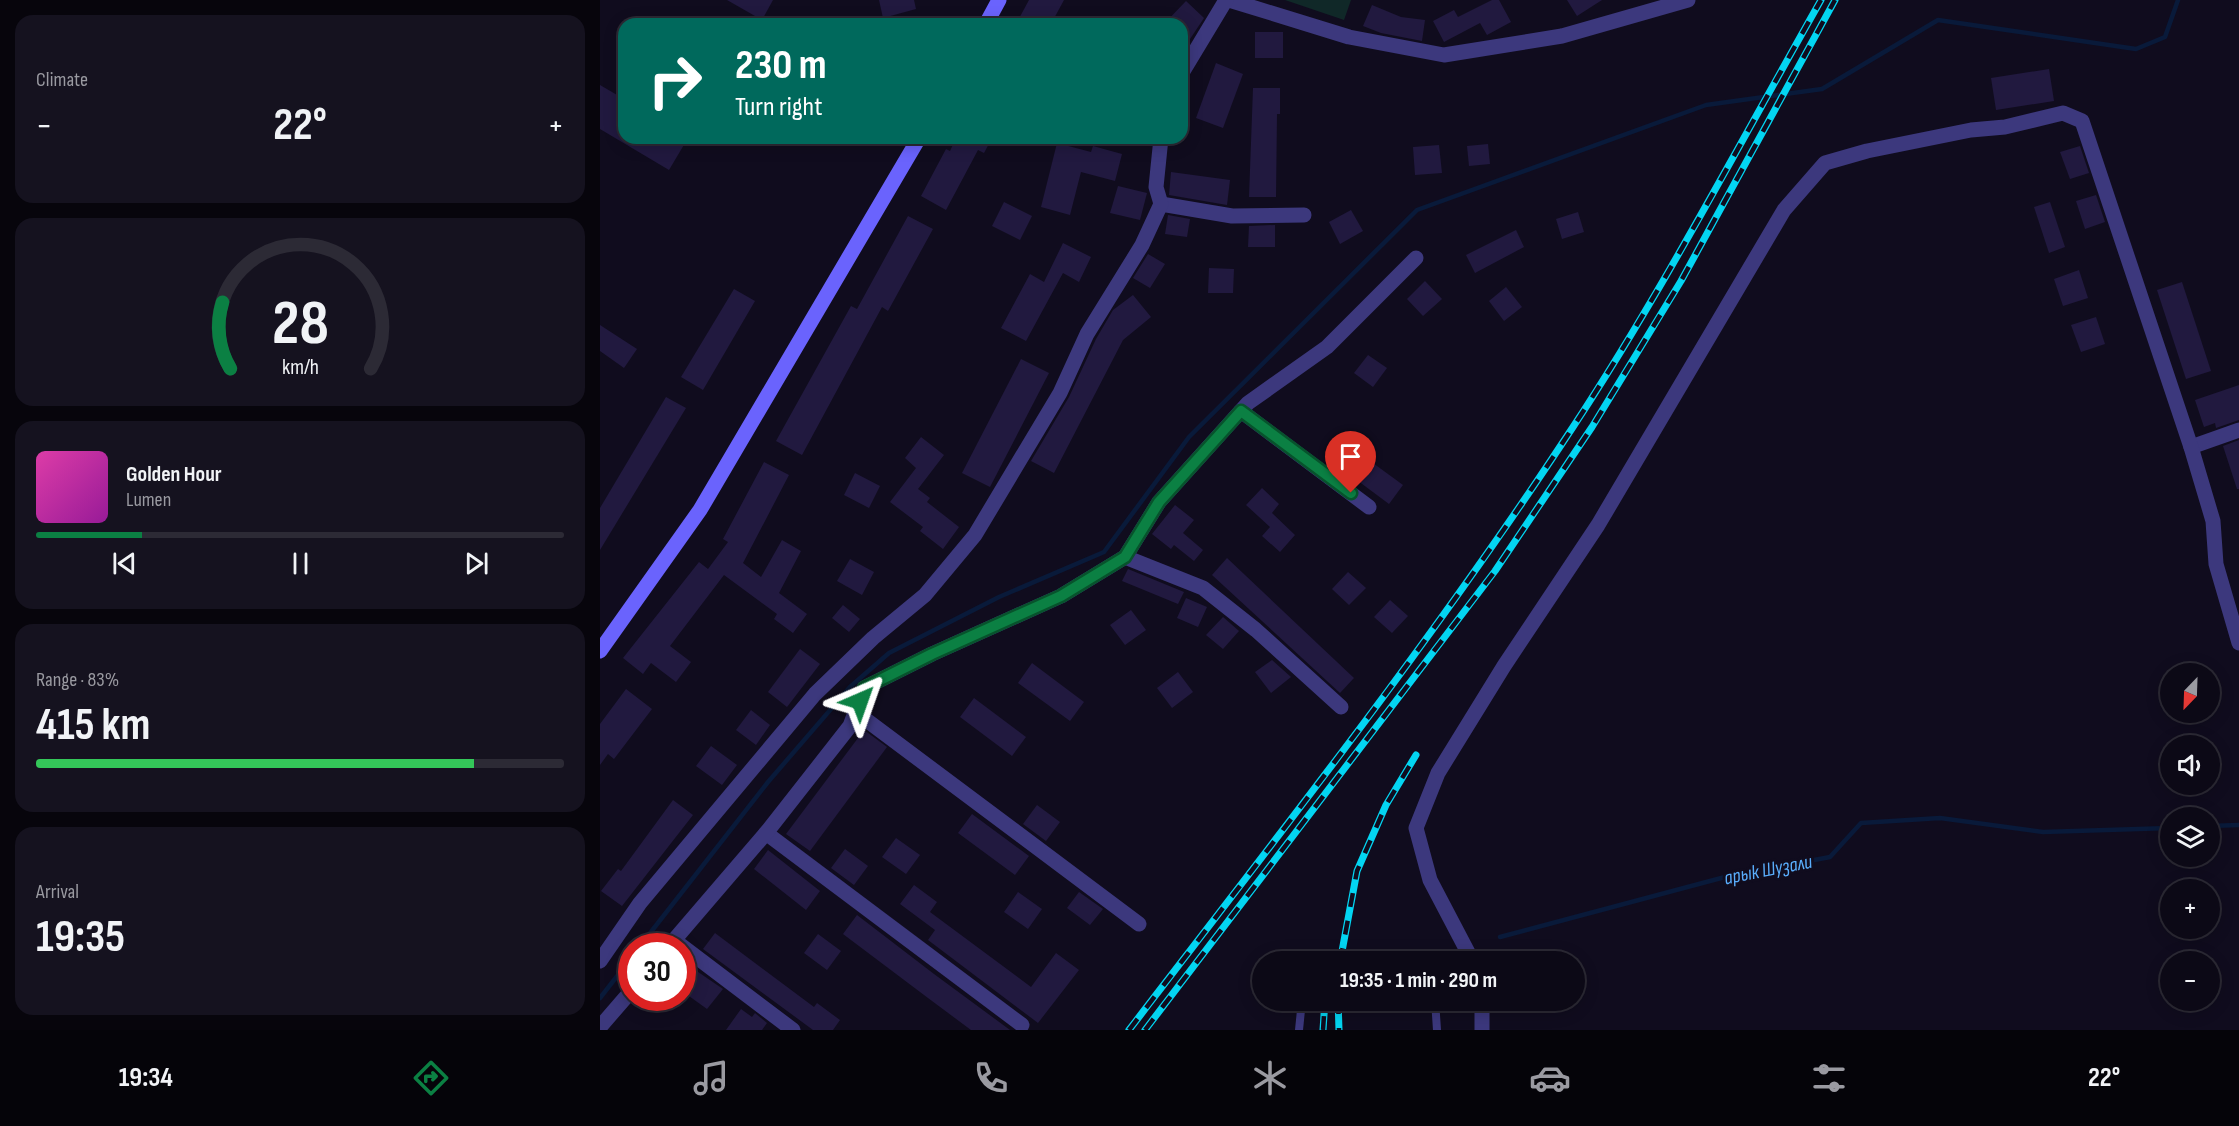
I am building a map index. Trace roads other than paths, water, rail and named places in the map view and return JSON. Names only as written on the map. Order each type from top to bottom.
[{"type":"main road","points":[[989,18],[999,0]]},
{"type":"main road","points":[[600,651],[700,510],[915,144]]},
{"type":"street","points":[[1188,63],[1228,0],[1349,37],[1444,55],[1562,36],[1688,0]]},
{"type":"street","points":[[1467,951],[1430,880],[1416,828],[1438,773],[1504,666],[1598,525],[1784,210],[1825,163],[1867,151],[1971,130],[2005,127],[2063,113],[2082,121],[2191,447],[2213,521],[2216,564],[2239,644]]},
{"type":"street","points":[[600,961],[640,903],[815,694],[873,638],[925,595],[975,535],[1060,393],[1087,334],[1142,245],[1161,204],[1156,187],[1160,144]]},
{"type":"street","points":[[1161,204],[1232,216],[1304,215]]},
{"type":"street","points":[[681,933],[766,833],[850,726],[857,713],[864,688],[932,654],[1061,596],[1125,557],[1159,502],[1241,411],[1327,347],[1416,258]]},
{"type":"street","points":[[1241,411],[1369,507]]},
{"type":"street","points":[[2191,447],[2239,430]]},
{"type":"street","points":[[1125,557],[1203,588],[1256,630],[1341,707]]},
{"type":"street","points":[[857,713],[1139,924]]},
{"type":"street","points":[[766,833],[1022,1025]]},
{"type":"street","points":[[696,960],[793,1030]]},
{"type":"street","points":[[600,1027],[618,1006]]},
{"type":"street","points":[[1482,1011],[1482,1030]]},
{"type":"lane","points":[[1299,1030],[1301,1011]]},
{"type":"lane","points":[[1436,1011],[1437,1030]]},
{"type":"waterway","points":[[650,933],[768,782],[850,687],[889,653],[999,597],[1104,552],[1189,437],[1417,210],[1706,105],[1822,89],[1938,20],[2136,49],[2165,37],[2178,0]]},
{"type":"waterway","name":"арык Шузали","points":[[1500,937],[1725,877],[1830,857],[1861,823],[1940,818],[2043,832],[2160,828]]},
{"type":"waterway","name":"арык Шузали","points":[[2220,826],[2239,825]]},
{"type":"waterway","points":[[600,998],[618,975]]},
{"type":"railway","points":[[1129,1030],[1357,733],[1521,505],[1638,323],[1821,0]]},
{"type":"railway","points":[[1145,1030],[1495,571],[1592,427],[1681,281],[1835,0]]},
{"type":"railway","points":[[1342,951],[1357,871],[1386,805],[1416,755]]},
{"type":"railway","points":[[1323,1030],[1324,1011]]},
{"type":"railway","points":[[1338,1011],[1339,1030]]}]
